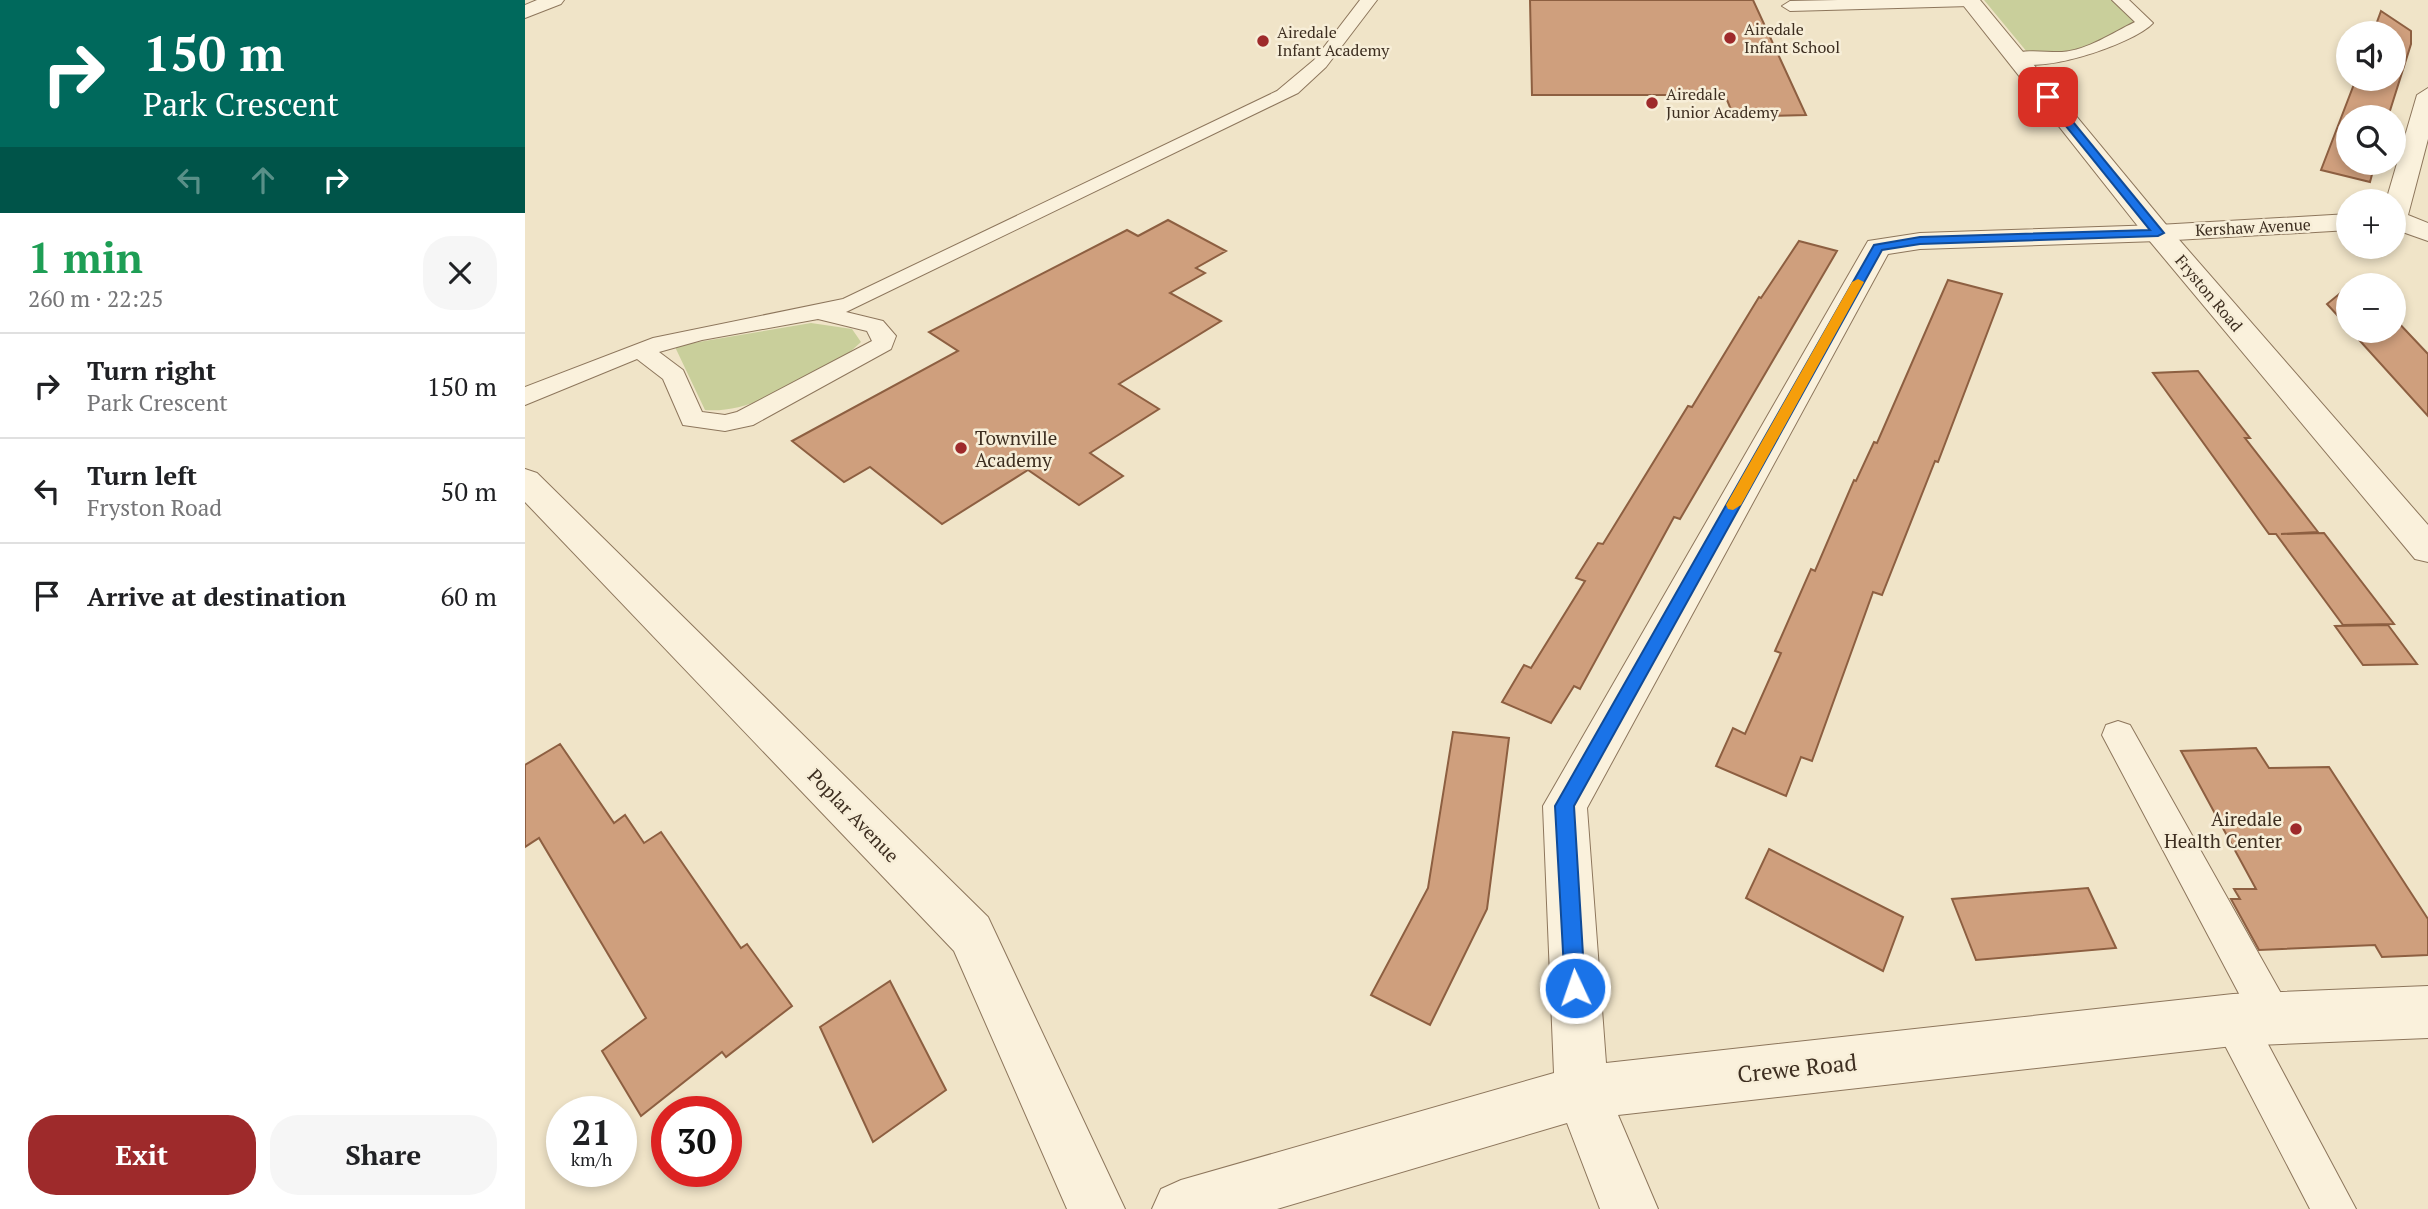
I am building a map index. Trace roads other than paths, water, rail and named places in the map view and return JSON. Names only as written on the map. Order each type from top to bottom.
[{"type":"street","points":[[525,12],[554,0]]},
{"type":"street","name":"Fryston Road","points":[[1969,0],[2158,233],[2428,549]]},
{"type":"street","points":[[2403,189],[2426,110]]},
{"type":"street","name":"Kershaw Avenue","points":[[1581,1092],[1565,806],[1878,247],[1920,241],[2158,233],[2336,223]]},
{"type":"street","points":[[2406,224],[2428,233]]},
{"type":"street","name":"Poplar Avenue","points":[[525,481],[971,934],[1096,1209]]},
{"type":"street","name":"Crewe Road","points":[[1181,1209],[1581,1092],[2253,1019],[2428,1012]]},
{"type":"street","points":[[1581,1092],[1629,1209]]},
{"type":"lane","points":[[525,397],[595,365],[681,338],[820,313],[851,303],[1283,95],[1316,69],[1340,38],[1352,15],[1369,0]]},
{"type":"lane","points":[[1790,6],[1969,0]]},
{"type":"lane","points":[[2016,58],[2065,57],[2078,54],[2145,23],[2120,0]]},
{"type":"lane","points":[[641,350],[674,375],[692,419],[725,423],[744,419],[883,344],[884,336],[875,326],[820,313]]},
{"type":"lane","points":[[2118,735],[2253,1019],[2334,1209]]},
{"type":"place","name":"Airedale Infant School","points":[[1730,38]]},
{"type":"place","name":"Airedale Infant Academy","points":[[1263,41]]},
{"type":"place","name":"Airedale Junior Academy","points":[[1652,103]]},
{"type":"place","name":"Townville Academy","points":[[961,448]]},
{"type":"place","name":"Airedale Health Center","points":[[2296,829]]}]
